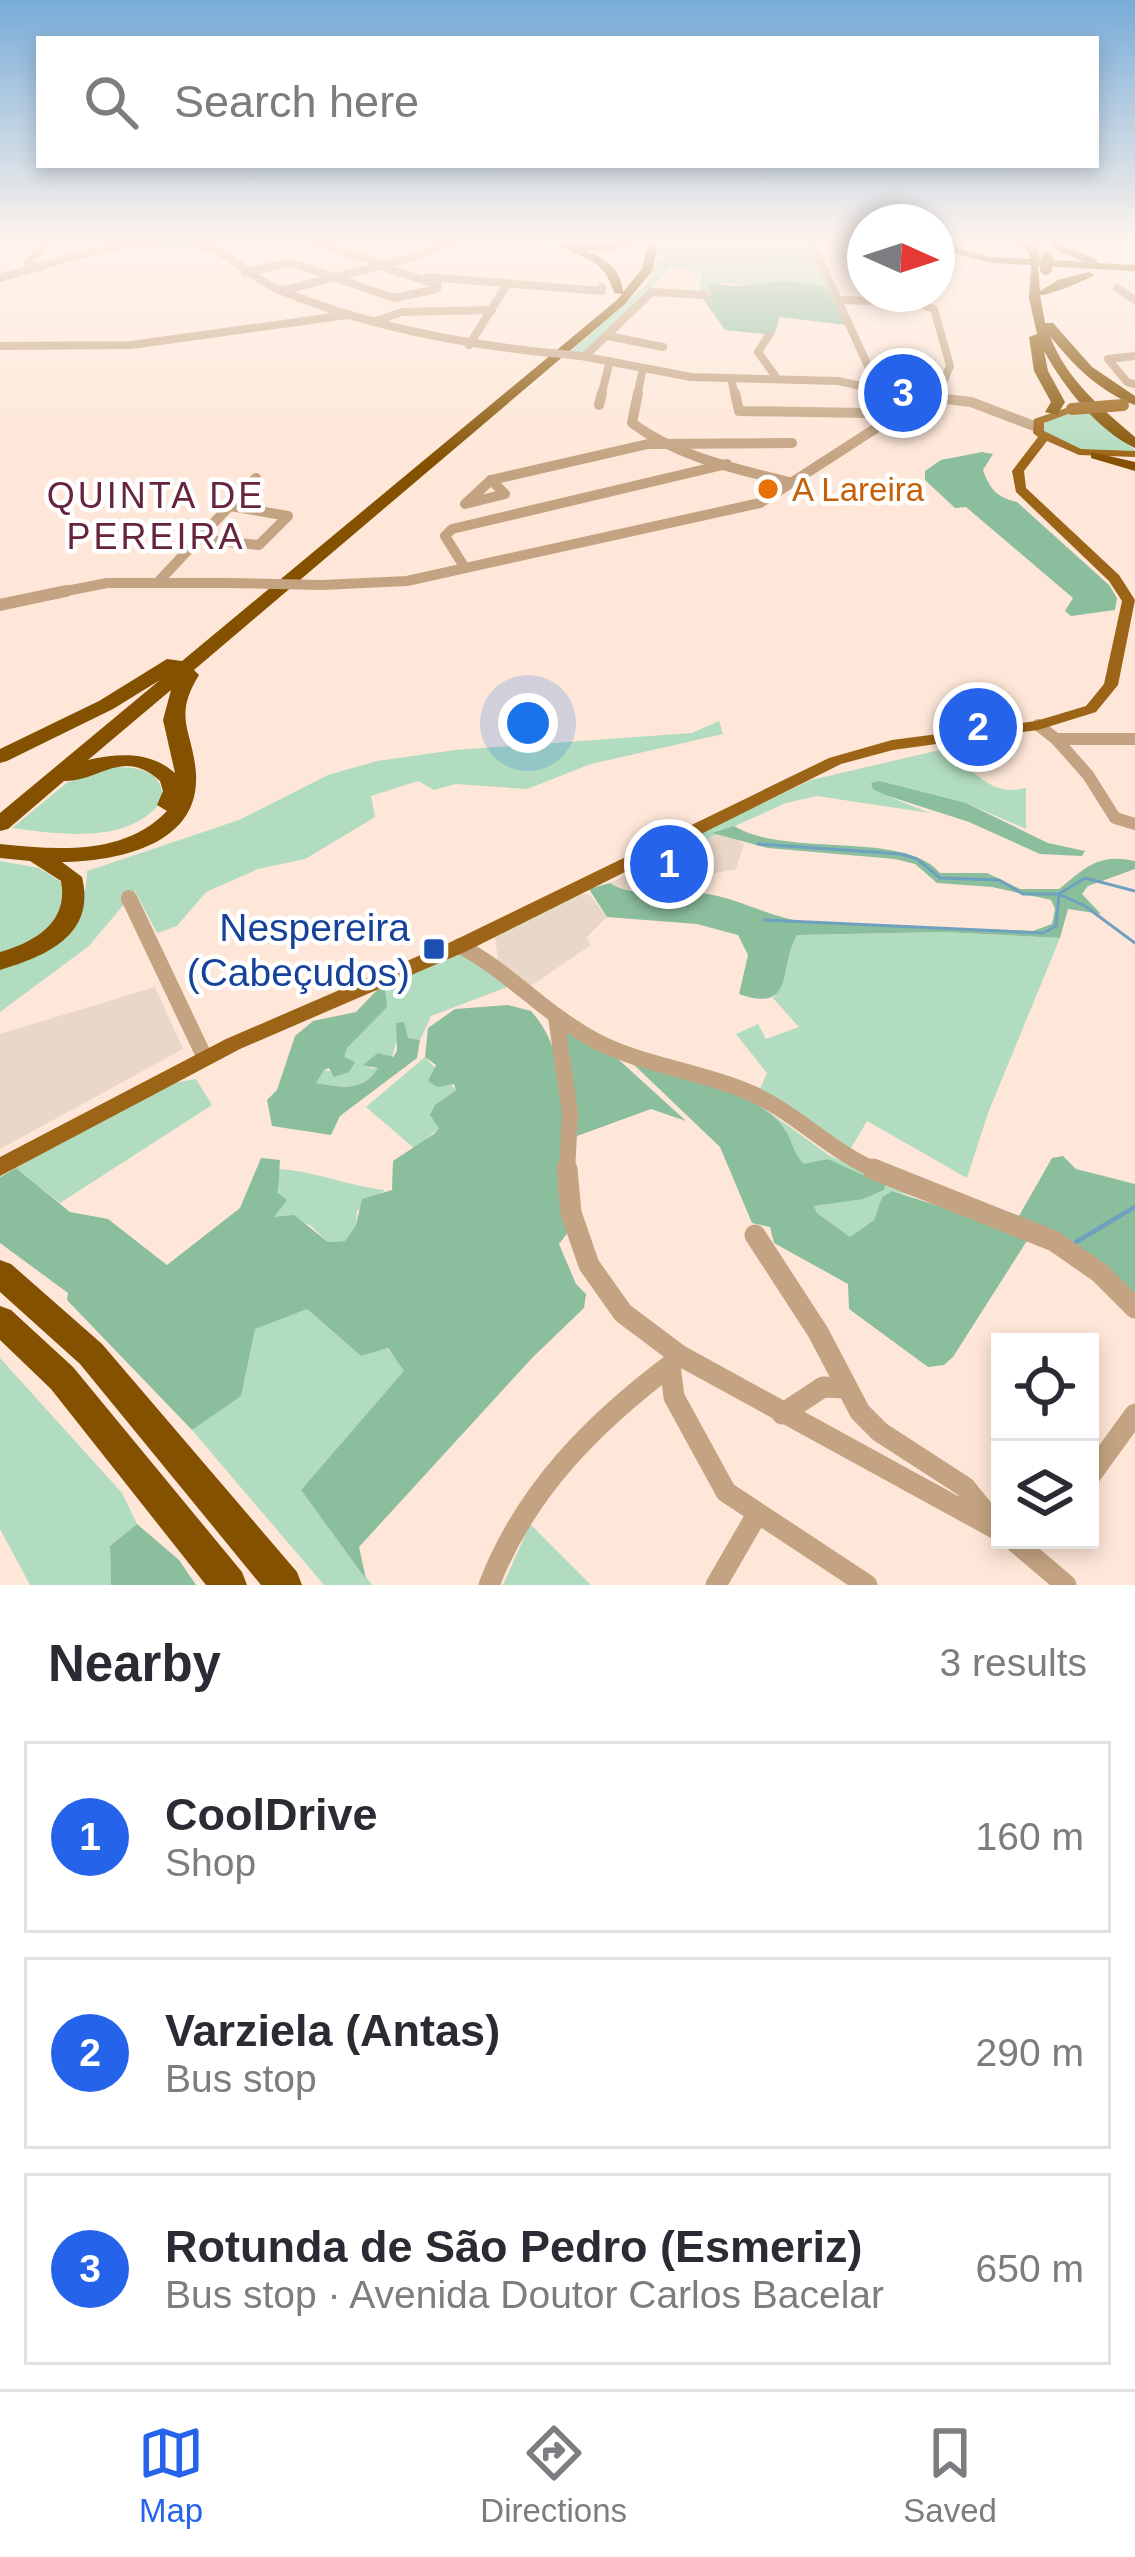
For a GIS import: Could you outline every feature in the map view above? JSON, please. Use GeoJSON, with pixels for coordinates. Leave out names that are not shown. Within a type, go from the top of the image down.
{"type":"FeatureCollection","features":[{"type":"Feature","properties":{"kind":"highway"},"geometry":{"type":"LineString","coordinates":[[0,807],[592,313]]}},
{"type":"Feature","properties":{"kind":"highway"},"geometry":{"type":"LineString","coordinates":[[0,824],[608,313]]}},
{"type":"Feature","properties":{"kind":"highway"},"geometry":{"type":"LineString","coordinates":[[1042,313],[1041,371],[1058,402],[1049,414]]}},
{"type":"Feature","properties":{"kind":"highway"},"geometry":{"type":"LineString","coordinates":[[1043,313],[1042,322],[1068,381],[1132,451]]}},
{"type":"Feature","properties":{"kind":"highway"},"geometry":{"type":"LineString","coordinates":[[1042,322],[1067,350],[1131,403]]}},
{"type":"Feature","properties":{"kind":"highway"},"geometry":{"type":"LineString","coordinates":[[1096,455],[1132,451]]}},
{"type":"Feature","properties":{"kind":"highway"},"geometry":{"type":"LineString","coordinates":[[8,846],[65,856],[104,853],[142,840],[164,825],[185,790],[172,729],[174,700],[216,643]]}},
{"type":"Feature","properties":{"kind":"highway"},"geometry":{"type":"LineString","coordinates":[[0,757],[89,715],[174,663]]}},
{"type":"Feature","properties":{"kind":"highway"},"geometry":{"type":"LineString","coordinates":[[8,846],[82,847],[116,841],[157,818],[173,791],[160,769],[120,761],[88,766],[34,796]]}},
{"type":"Feature","properties":{"kind":"highway"},"geometry":{"type":"LineString","coordinates":[[0,961],[32,952],[47,942],[62,930],[76,903],[71,877],[61,867],[8,846]]}},
{"type":"Feature","properties":{"kind":"highway"},"geometry":{"type":"LineString","coordinates":[[0,1273],[91,1354],[284,1585]]}},
{"type":"Feature","properties":{"kind":"highway"},"geometry":{"type":"LineString","coordinates":[[0,1320],[62,1378],[230,1585]]}},
{"type":"Feature","properties":{"kind":"main road"},"geometry":{"type":"LineString","coordinates":[[0,1167],[205,1058],[469,941],[810,774],[1076,716],[1102,699],[1112,685],[1130,608],[1114,578],[1023,494],[1017,476],[1049,414],[1131,403]]}},
{"type":"Feature","properties":{"kind":"main road"},"geometry":{"type":"LineString","coordinates":[[1040,432],[1072,450],[1096,455]]}},
{"type":"Feature","properties":{"kind":"main road"},"geometry":{"type":"LineString","coordinates":[[1024,463],[1072,450]]}},
{"type":"Feature","properties":{"kind":"street"},"geometry":{"type":"LineString","coordinates":[[342,313],[469,345],[583,356],[692,377],[838,381],[998,410],[1049,414]]}},
{"type":"Feature","properties":{"kind":"street"},"geometry":{"type":"LineString","coordinates":[[373,322],[399,313]]}},
{"type":"Feature","properties":{"kind":"street"},"geometry":{"type":"LineString","coordinates":[[469,345],[490,313]]}},
{"type":"Feature","properties":{"kind":"street"},"geometry":{"type":"LineString","coordinates":[[583,356],[631,313]]}},
{"type":"Feature","properties":{"kind":"street"},"geometry":{"type":"LineString","coordinates":[[844,313],[879,390]]}},
{"type":"Feature","properties":{"kind":"street"},"geometry":{"type":"LineString","coordinates":[[0,605],[92,586],[160,580],[393,583],[704,519],[760,503],[930,399],[950,366],[935,313]]}},
{"type":"Feature","properties":{"kind":"street"},"geometry":{"type":"LineString","coordinates":[[0,346],[79,347],[204,338],[348,315]]}},
{"type":"Feature","properties":{"kind":"street"},"geometry":{"type":"LineString","coordinates":[[770,335],[759,344],[758,352],[776,376]]}},
{"type":"Feature","properties":{"kind":"street"},"geometry":{"type":"LineString","coordinates":[[608,336],[663,346]]}},
{"type":"Feature","properties":{"kind":"street"},"geometry":{"type":"LineString","coordinates":[[1135,356],[1108,359],[1126,382],[1135,384]]}},
{"type":"Feature","properties":{"kind":"street"},"geometry":{"type":"LineString","coordinates":[[598,405],[610,361]]}},
{"type":"Feature","properties":{"kind":"street"},"geometry":{"type":"LineString","coordinates":[[644,368],[632,423],[662,445]]}},
{"type":"Feature","properties":{"kind":"street"},"geometry":{"type":"LineString","coordinates":[[731,378],[739,411],[866,413],[891,421]]}},
{"type":"Feature","properties":{"kind":"street"},"geometry":{"type":"LineString","coordinates":[[998,410],[1040,432]]}},
{"type":"Feature","properties":{"kind":"street"},"geometry":{"type":"LineString","coordinates":[[491,480],[662,445],[694,449],[792,443]]}},
{"type":"Feature","properties":{"kind":"street"},"geometry":{"type":"LineString","coordinates":[[694,449],[796,484]]}},
{"type":"Feature","properties":{"kind":"street"},"geometry":{"type":"LineString","coordinates":[[465,568],[445,536],[452,529],[727,464]]}},
{"type":"Feature","properties":{"kind":"street"},"geometry":{"type":"LineString","coordinates":[[160,580],[256,478]]}},
{"type":"Feature","properties":{"kind":"street"},"geometry":{"type":"LineString","coordinates":[[198,539],[260,545],[288,516],[230,506]]}},
{"type":"Feature","properties":{"kind":"street"},"geometry":{"type":"LineString","coordinates":[[1038,724],[1088,775],[1115,818],[1135,824]]}},
{"type":"Feature","properties":{"kind":"street"},"geometry":{"type":"LineString","coordinates":[[1056,740],[1135,739]]}},
{"type":"Feature","properties":{"kind":"street"},"geometry":{"type":"LineString","coordinates":[[129,898],[205,1058]]}},
{"type":"Feature","properties":{"kind":"street"},"geometry":{"type":"LineString","coordinates":[[469,941],[526,998],[612,1048],[750,1092],[852,1161],[1031,1229],[1100,1273],[1135,1308]]}},
{"type":"Feature","properties":{"kind":"street"},"geometry":{"type":"LineString","coordinates":[[556,1017],[570,1146],[568,1195],[589,1265],[623,1313],[674,1361],[991,1526]]}},
{"type":"Feature","properties":{"kind":"street"},"geometry":{"type":"LineString","coordinates":[[755,1235],[818,1332],[845,1388],[880,1432],[964,1487],[991,1520]]}},
{"type":"Feature","properties":{"kind":"street"},"geometry":{"type":"LineString","coordinates":[[674,1361],[674,1397],[717,1481],[756,1516],[867,1585]]}},
{"type":"Feature","properties":{"kind":"street"},"geometry":{"type":"LineString","coordinates":[[489,1585],[512,1529],[529,1504],[634,1390],[674,1361]]}},
{"type":"Feature","properties":{"kind":"street"},"geometry":{"type":"LineString","coordinates":[[782,1414],[824,1387],[845,1388]]}},
{"type":"Feature","properties":{"kind":"street"},"geometry":{"type":"LineString","coordinates":[[1099,1464],[1134,1416]]}},
{"type":"Feature","properties":{"kind":"street"},"geometry":{"type":"LineString","coordinates":[[716,1585],[756,1516]]}},
{"type":"Feature","properties":{"kind":"street"},"geometry":{"type":"LineString","coordinates":[[1030,1549],[1066,1585]]}},
{"type":"Feature","properties":{"kind":"shaded area"},"geometry":{"type":"Polygon","coordinates":[[[712,833],[729,835],[744,844],[736,869],[621,891],[610,883],[712,833]]]}},
{"type":"Feature","properties":{"kind":"shaded area"},"geometry":{"type":"Polygon","coordinates":[[[576,894],[589,894],[607,917],[586,938],[591,945],[529,987],[498,961],[495,936],[576,894]]]}},
{"type":"Feature","properties":{"kind":"shaded area"},"geometry":{"type":"Polygon","coordinates":[[[155,987],[183,1049],[0,1149],[0,1034],[155,987]]]}},
{"type":"Feature","properties":{"kind":"green space"},"geometry":{"type":"Polygon","coordinates":[[[614,313],[630,313],[585,354],[570,352],[614,313]]]}},
{"type":"Feature","properties":{"kind":"green space"},"geometry":{"type":"Polygon","coordinates":[[[713,313],[840,313],[846,325],[780,317],[774,335],[725,330],[713,313]]]}},
{"type":"Feature","properties":{"kind":"green space"},"geometry":{"type":"Polygon","coordinates":[[[1091,412],[1135,452],[1080,450],[1042,426],[1058,414],[1091,412]]]}},
{"type":"Feature","properties":{"kind":"green space"},"geometry":{"type":"Polygon","coordinates":[[[993,454],[983,470],[991,487],[1017,502],[1109,585],[1117,598],[1115,610],[1071,616],[1065,611],[1073,598],[966,507],[955,508],[925,480],[925,471],[941,460],[993,454]]]}},
{"type":"Feature","properties":{"kind":"green space"},"geometry":{"type":"Polygon","coordinates":[[[719,721],[723,734],[591,764],[527,789],[456,784],[434,790],[418,781],[371,796],[375,817],[305,859],[258,869],[206,892],[177,926],[157,933],[135,891],[89,946],[0,1012],[0,964],[71,917],[85,890],[87,871],[239,820],[328,775],[377,761],[455,750],[692,733],[719,721]]]}},
{"type":"Feature","properties":{"kind":"green space"},"geometry":{"type":"Polygon","coordinates":[[[944,749],[991,785],[1026,788],[1026,829],[966,803],[885,795],[930,813],[817,796],[786,803],[635,871],[633,865],[811,780],[944,749]]]}},
{"type":"Feature","properties":{"kind":"green space"},"geometry":{"type":"Polygon","coordinates":[[[113,767],[140,769],[154,776],[163,799],[149,814],[114,830],[73,834],[12,828],[68,782],[113,767]]]}},
{"type":"Feature","properties":{"kind":"green space"},"geometry":{"type":"Polygon","coordinates":[[[879,781],[966,803],[1048,843],[1085,851],[1082,856],[1040,854],[969,822],[885,795],[873,789],[871,783],[879,781]]]}},
{"type":"Feature","properties":{"kind":"green space"},"geometry":{"type":"Polygon","coordinates":[[[734,826],[783,841],[900,852],[923,860],[940,873],[987,873],[1020,889],[1059,889],[1103,860],[1135,861],[1135,869],[1088,886],[1082,894],[1101,914],[1068,909],[1060,938],[944,932],[797,935],[777,993],[757,999],[739,994],[748,955],[738,935],[697,924],[607,917],[589,889],[610,883],[641,892],[702,893],[803,922],[1033,931],[1052,924],[1055,909],[1051,900],[992,887],[937,883],[915,864],[895,859],[768,848],[712,833],[734,826]]]}},
{"type":"Feature","properties":{"kind":"green space"},"geometry":{"type":"Polygon","coordinates":[[[0,861],[39,868],[64,884],[64,910],[38,940],[0,955],[0,861]]]}},
{"type":"Feature","properties":{"kind":"green space"},"geometry":{"type":"Polygon","coordinates":[[[944,932],[1060,938],[988,1113],[967,1178],[867,1121],[848,1153],[760,1089],[767,1073],[736,1034],[758,1024],[766,1039],[799,1027],[773,998],[797,935],[944,932]]]}},
{"type":"Feature","properties":{"kind":"green space"},"geometry":{"type":"Polygon","coordinates":[[[460,954],[477,958],[507,987],[431,1016],[420,1040],[397,1039],[392,1057],[383,1057],[369,1069],[379,1067],[373,1075],[359,1085],[316,1083],[323,1070],[334,1072],[347,1048],[387,1006],[380,987],[460,954]]]}},
{"type":"Feature","properties":{"kind":"green space"},"geometry":{"type":"Polygon","coordinates":[[[380,987],[385,990],[387,1007],[347,1048],[344,1057],[355,1062],[349,1072],[334,1077],[329,1068],[316,1083],[358,1085],[372,1076],[378,1068],[363,1065],[378,1053],[393,1057],[396,1023],[404,1022],[408,1038],[420,1040],[417,1058],[340,1116],[331,1135],[272,1126],[267,1100],[277,1090],[295,1036],[313,1021],[356,1012],[380,987]]]}},
{"type":"Feature","properties":{"kind":"green space"},"geometry":{"type":"Polygon","coordinates":[[[508,1005],[531,1011],[554,1050],[563,1117],[559,1190],[569,1231],[559,1244],[576,1284],[586,1294],[584,1308],[359,1547],[366,1579],[301,1490],[404,1371],[388,1348],[361,1356],[307,1309],[255,1329],[241,1396],[192,1430],[67,1300],[68,1293],[0,1243],[0,1177],[16,1168],[70,1212],[108,1219],[167,1265],[240,1208],[261,1158],[280,1160],[278,1193],[287,1200],[274,1217],[294,1215],[328,1242],[345,1241],[356,1225],[362,1199],[392,1190],[393,1161],[434,1134],[439,1128],[430,1115],[435,1105],[456,1090],[454,1084],[437,1087],[428,1081],[436,1065],[425,1057],[428,1028],[455,1009],[508,1005]]]}},
{"type":"Feature","properties":{"kind":"green space"},"geometry":{"type":"Polygon","coordinates":[[[570,1031],[619,1060],[686,1121],[651,1109],[577,1136],[561,1035],[570,1031]]]}},
{"type":"Feature","properties":{"kind":"green space"},"geometry":{"type":"Polygon","coordinates":[[[425,1057],[456,1090],[442,1100],[439,1128],[415,1149],[366,1107],[425,1057]]]}},
{"type":"Feature","properties":{"kind":"green space"},"geometry":{"type":"Polygon","coordinates":[[[630,1061],[710,1083],[749,1100],[781,1124],[804,1164],[828,1159],[885,1185],[884,1190],[863,1199],[814,1206],[850,1237],[874,1220],[882,1197],[892,1191],[1030,1236],[953,1357],[944,1365],[928,1367],[849,1309],[848,1284],[774,1243],[770,1227],[752,1223],[720,1147],[630,1061]]]}},
{"type":"Feature","properties":{"kind":"green space"},"geometry":{"type":"Polygon","coordinates":[[[196,1079],[212,1105],[60,1203],[16,1168],[125,1102],[196,1079]]]}},
{"type":"Feature","properties":{"kind":"green space"},"geometry":{"type":"Polygon","coordinates":[[[755,1102],[830,1156],[926,1199],[892,1191],[882,1197],[874,1220],[850,1237],[814,1206],[835,1202],[856,1172],[828,1159],[804,1165],[795,1156],[785,1128],[755,1102]]]}},
{"type":"Feature","properties":{"kind":"green space"},"geometry":{"type":"Polygon","coordinates":[[[1063,1156],[1076,1169],[1135,1184],[1135,1298],[1062,1237],[1019,1216],[1052,1158],[1063,1156]]]}},
{"type":"Feature","properties":{"kind":"green space"},"geometry":{"type":"Polygon","coordinates":[[[278,1169],[385,1190],[357,1211],[356,1225],[345,1241],[328,1242],[310,1225],[273,1218],[279,1208],[278,1169]]]}},
{"type":"Feature","properties":{"kind":"green space"},"geometry":{"type":"Polygon","coordinates":[[[307,1309],[361,1356],[387,1348],[405,1371],[301,1490],[372,1585],[324,1585],[192,1430],[241,1395],[254,1329],[307,1309]]]}},
{"type":"Feature","properties":{"kind":"green space"},"geometry":{"type":"Polygon","coordinates":[[[0,1358],[122,1493],[137,1524],[110,1546],[111,1585],[30,1585],[0,1529],[0,1358]]]}},
{"type":"Feature","properties":{"kind":"green space"},"geometry":{"type":"Polygon","coordinates":[[[137,1524],[179,1560],[196,1585],[111,1585],[110,1546],[137,1524]]]}},
{"type":"Feature","properties":{"kind":"green space"},"geometry":{"type":"Polygon","coordinates":[[[530,1524],[591,1585],[503,1585],[530,1524]]]}},
{"type":"Feature","properties":{"kind":"waterway"},"geometry":{"type":"LineString","coordinates":[[758,844],[901,854],[917,859],[940,878],[999,880],[1023,894],[1059,894]]}},
{"type":"Feature","properties":{"kind":"waterway"},"geometry":{"type":"LineString","coordinates":[[1059,894],[1085,878],[1135,891]]}},
{"type":"Feature","properties":{"kind":"waterway"},"geometry":{"type":"LineString","coordinates":[[765,920],[1043,933],[1056,926],[1059,894]]}},
{"type":"Feature","properties":{"kind":"waterway"},"geometry":{"type":"LineString","coordinates":[[1059,894],[1085,906],[1135,943]]}},
{"type":"Feature","properties":{"kind":"waterway"},"geometry":{"type":"LineString","coordinates":[[1076,1242],[1135,1207]]}},
{"type":"Feature","properties":{"kind":"place","name":"Rotunda de São Pedro (Esmeriz)"},"geometry":{"type":"Point","coordinates":[903,393]}},
{"type":"Feature","properties":{"kind":"place","name":"A Lareira"},"geometry":{"type":"Point","coordinates":[768,489]}},
{"type":"Feature","properties":{"kind":"place","name":"Varziela (Antas)"},"geometry":{"type":"Point","coordinates":[978,727]}},
{"type":"Feature","properties":{"kind":"place","name":"CoolDrive"},"geometry":{"type":"Point","coordinates":[669,864]}},
{"type":"Feature","properties":{"kind":"place","name":"Nespereira (Cabeçudos)"},"geometry":{"type":"Point","coordinates":[434,949]}},
{"type":"Feature","properties":{"kind":"district","name":"QUINTA DE PEREIRA"},"geometry":{"type":"Point","coordinates":[156,516]}}]}
